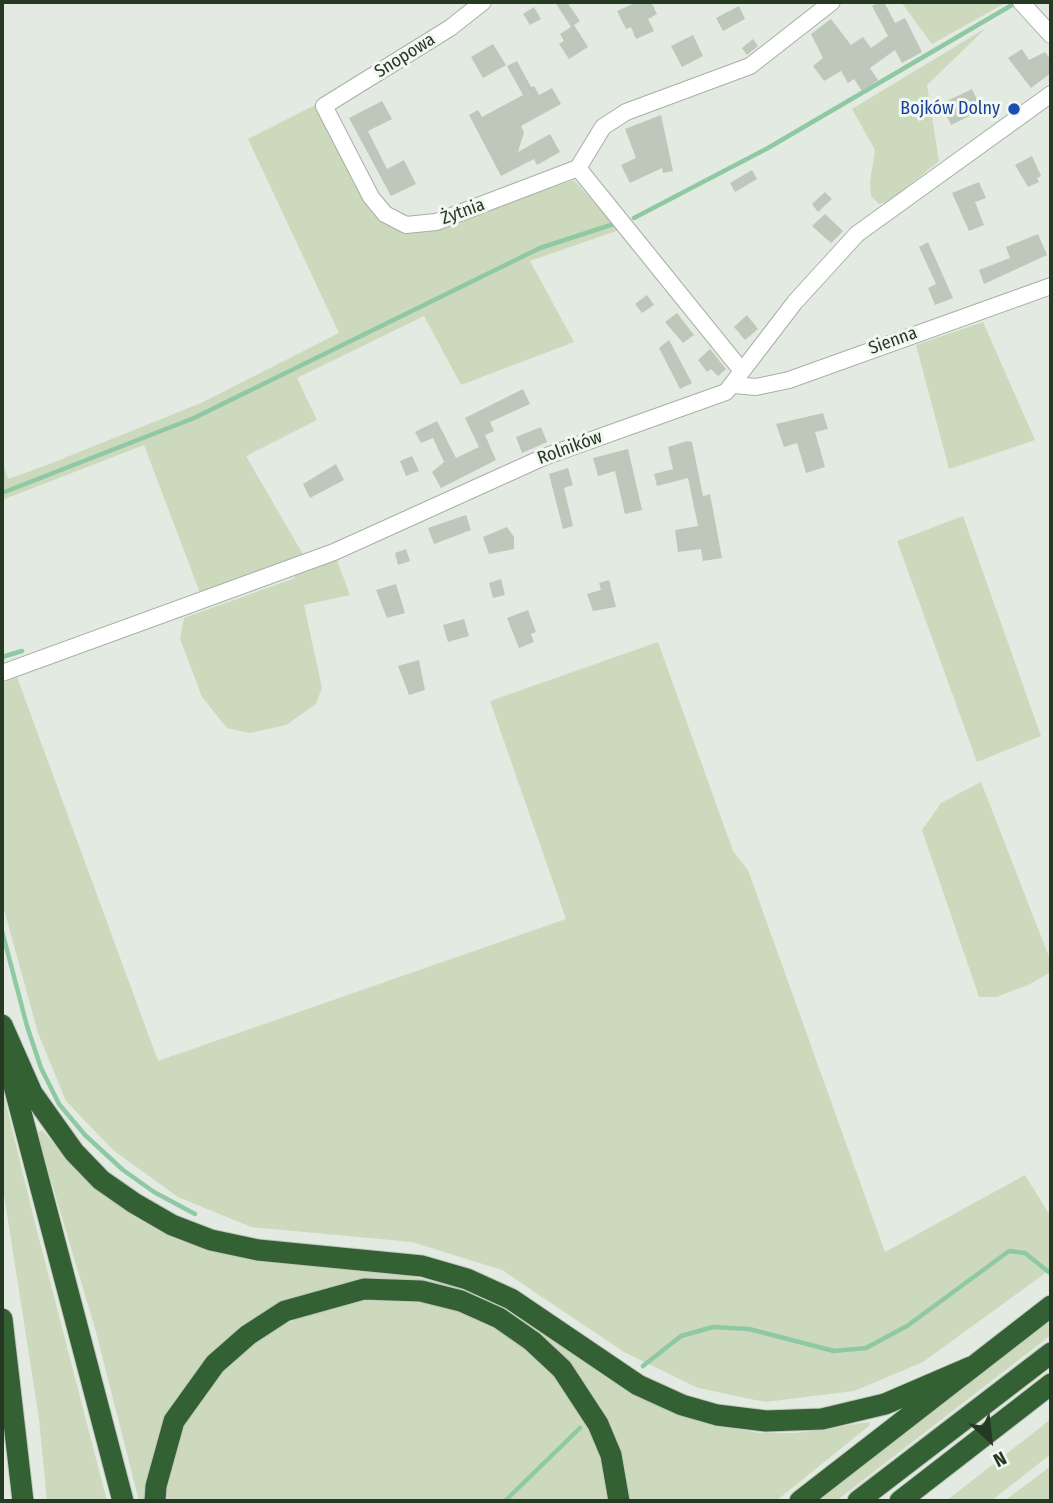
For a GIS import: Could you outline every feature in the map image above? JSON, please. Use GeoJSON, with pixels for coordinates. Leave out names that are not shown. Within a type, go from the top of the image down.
{"type":"FeatureCollection","features":[{"type":"Feature","properties":{"kind":"highway"},"geometry":{"type":"LineString","coordinates":[[2,1025],[32,1093],[74,1152],[102,1180],[134,1203],[172,1225],[211,1240],[258,1250],[422,1266],[467,1279],[511,1299],[638,1385],[682,1405],[717,1415],[766,1421],[822,1419],[885,1404],[971,1367]]}},
{"type":"Feature","properties":{"kind":"highway"},"geometry":{"type":"LineString","coordinates":[[2,1039],[123,1501]]}},
{"type":"Feature","properties":{"kind":"highway"},"geometry":{"type":"LineString","coordinates":[[155,1501],[160,1465],[174,1421],[215,1364],[248,1335],[285,1311],[364,1289],[421,1291],[461,1301],[499,1318],[531,1341],[562,1369],[598,1424],[611,1455],[619,1501]]}},
{"type":"Feature","properties":{"kind":"highway"},"geometry":{"type":"LineString","coordinates":[[800,1501],[1051,1306]]}},
{"type":"Feature","properties":{"kind":"highway"},"geometry":{"type":"LineString","coordinates":[[2,1319],[23,1501]]}},
{"type":"Feature","properties":{"kind":"highway"},"geometry":{"type":"LineString","coordinates":[[859,1501],[1051,1353]]}},
{"type":"Feature","properties":{"kind":"highway"},"geometry":{"type":"LineString","coordinates":[[900,1501],[1051,1384]]}},
{"type":"Feature","properties":{"kind":"highway"},"geometry":{"type":"LineString","coordinates":[[910,1501],[983,1435]]}},
{"type":"Feature","properties":{"kind":"street","name":"Snopowa"},"geometry":{"type":"LineString","coordinates":[[324,106],[450,28],[483,2]]}},
{"type":"Feature","properties":{"kind":"street"},"geometry":{"type":"LineString","coordinates":[[738,378],[578,168],[603,127],[626,112],[750,66],[832,2]]}},
{"type":"Feature","properties":{"kind":"street"},"geometry":{"type":"LineString","coordinates":[[1022,3],[1051,34]]}},
{"type":"Feature","properties":{"kind":"street","name":"Rolników"},"geometry":{"type":"LineString","coordinates":[[2,673],[334,552],[544,457],[714,398],[738,378],[795,302],[857,234],[1051,94]]}},
{"type":"Feature","properties":{"kind":"street","name":"Żytnia"},"geometry":{"type":"LineString","coordinates":[[324,106],[371,197],[385,214],[406,225],[436,222],[578,168]]}},
{"type":"Feature","properties":{"kind":"street","name":"Sienna"},"geometry":{"type":"LineString","coordinates":[[738,378],[756,387],[789,380],[1051,286]]}},
{"type":"Feature","properties":{"kind":"green space"},"geometry":{"type":"Polygon","coordinates":[[[901,2],[1007,2],[932,44],[901,2]]]}},
{"type":"Feature","properties":{"kind":"green space"},"geometry":{"type":"Polygon","coordinates":[[[986,28],[927,85],[939,161],[890,201],[879,204],[871,196],[870,182],[875,150],[852,109],[986,28]]]}},
{"type":"Feature","properties":{"kind":"green space"},"geometry":{"type":"Polygon","coordinates":[[[317,104],[382,217],[437,228],[574,180],[619,230],[530,261],[574,342],[461,385],[424,316],[297,378],[317,420],[246,456],[311,568],[337,560],[350,595],[304,605],[322,688],[316,704],[286,725],[250,733],[227,728],[202,697],[180,639],[184,618],[295,578],[290,563],[200,593],[144,445],[2,500],[2,460],[8,479],[47,465],[201,403],[339,333],[248,139],[317,104]]]}},
{"type":"Feature","properties":{"kind":"green space"},"geometry":{"type":"Polygon","coordinates":[[[983,322],[1035,440],[949,469],[916,345],[983,322]]]}},
{"type":"Feature","properties":{"kind":"green space"},"geometry":{"type":"Polygon","coordinates":[[[963,516],[1041,736],[977,762],[897,541],[963,516]]]}},
{"type":"Feature","properties":{"kind":"green space"},"geometry":{"type":"Polygon","coordinates":[[[658,642],[733,851],[748,870],[885,1252],[1025,1175],[1051,1217],[1051,1269],[923,1362],[854,1391],[765,1402],[698,1388],[624,1352],[502,1270],[412,1242],[251,1227],[178,1197],[113,1150],[66,1101],[38,1033],[2,902],[2,684],[17,677],[158,1061],[566,919],[490,701],[658,642]]]}},
{"type":"Feature","properties":{"kind":"green space"},"geometry":{"type":"Polygon","coordinates":[[[981,782],[1051,962],[1051,972],[1028,985],[996,997],[979,997],[922,830],[941,803],[981,782]]]}},
{"type":"Feature","properties":{"kind":"green space"},"geometry":{"type":"Polygon","coordinates":[[[2,1088],[107,1501],[47,1501],[39,1419],[2,1182],[2,1088]]]}},
{"type":"Feature","properties":{"kind":"green space"},"geometry":{"type":"Polygon","coordinates":[[[42,1130],[90,1184],[134,1217],[178,1240],[227,1255],[273,1263],[393,1272],[462,1288],[492,1299],[522,1317],[633,1393],[700,1422],[760,1433],[796,1433],[869,1422],[870,1425],[776,1501],[629,1501],[622,1461],[606,1420],[592,1394],[575,1371],[522,1323],[361,1283],[312,1292],[284,1304],[211,1358],[147,1501],[139,1501],[96,1332],[37,1133],[42,1130]]]}},
{"type":"Feature","properties":{"kind":"green space"},"geometry":{"type":"Polygon","coordinates":[[[358,1301],[425,1301],[462,1312],[524,1344],[554,1371],[584,1414],[606,1475],[607,1501],[162,1501],[170,1465],[185,1421],[213,1382],[249,1347],[277,1328],[317,1310],[358,1301]]]}},
{"type":"Feature","properties":{"kind":"green space"},"geometry":{"type":"Polygon","coordinates":[[[1051,1318],[1051,1335],[836,1501],[812,1501],[1051,1318]]]}},
{"type":"Feature","properties":{"kind":"green space"},"geometry":{"type":"Polygon","coordinates":[[[1051,1419],[1051,1454],[991,1501],[946,1501],[1051,1419]]]}},
{"type":"Feature","properties":{"kind":"green space"},"geometry":{"type":"Polygon","coordinates":[[[1051,1466],[1051,1501],[1004,1501],[1015,1493],[1051,1466]]]}},
{"type":"Feature","properties":{"kind":"building"},"geometry":{"type":"Polygon","coordinates":[[[555,2],[567,2],[580,21],[574,25],[588,47],[569,59],[559,44],[564,41],[560,34],[571,27],[555,2]]]}},
{"type":"Feature","properties":{"kind":"building"},"geometry":{"type":"Polygon","coordinates":[[[637,2],[651,2],[657,14],[648,19],[654,31],[636,39],[631,27],[626,29],[617,11],[637,2]]]}},
{"type":"Feature","properties":{"kind":"building"},"geometry":{"type":"Polygon","coordinates":[[[884,2],[895,23],[905,18],[922,52],[902,63],[895,50],[870,68],[878,80],[862,91],[854,79],[848,83],[841,71],[824,81],[813,66],[823,58],[811,34],[831,19],[851,45],[863,37],[871,48],[888,36],[872,6],[884,2]]]}},
{"type":"Feature","properties":{"kind":"building"},"geometry":{"type":"Polygon","coordinates":[[[739,6],[745,19],[723,31],[716,18],[739,6]]]}},
{"type":"Feature","properties":{"kind":"building"},"geometry":{"type":"Polygon","coordinates":[[[534,7],[541,19],[530,25],[523,14],[534,7]]]}},
{"type":"Feature","properties":{"kind":"building"},"geometry":{"type":"Polygon","coordinates":[[[693,35],[703,56],[682,67],[671,46],[693,35]]]}},
{"type":"Feature","properties":{"kind":"building"},"geometry":{"type":"Polygon","coordinates":[[[753,39],[758,46],[747,55],[742,48],[753,39]]]}},
{"type":"Feature","properties":{"kind":"building"},"geometry":{"type":"Polygon","coordinates":[[[493,44],[506,65],[483,78],[471,57],[493,44]]]}},
{"type":"Feature","properties":{"kind":"building"},"geometry":{"type":"Polygon","coordinates":[[[1022,49],[1029,60],[1045,52],[1051,60],[1051,73],[1031,88],[1008,58],[1022,49]]]}},
{"type":"Feature","properties":{"kind":"building"},"geometry":{"type":"Polygon","coordinates":[[[517,61],[531,87],[534,86],[539,95],[552,88],[561,104],[521,126],[524,132],[518,152],[550,134],[560,152],[537,165],[534,159],[501,176],[469,115],[478,110],[482,117],[523,95],[507,66],[517,61]]]}},
{"type":"Feature","properties":{"kind":"building"},"geometry":{"type":"Polygon","coordinates":[[[972,89],[982,110],[951,125],[941,104],[972,89]]]}},
{"type":"Feature","properties":{"kind":"building"},"geometry":{"type":"Polygon","coordinates":[[[382,101],[392,119],[368,131],[387,169],[404,160],[416,184],[391,196],[349,118],[382,101]]]}},
{"type":"Feature","properties":{"kind":"building"},"geometry":{"type":"Polygon","coordinates":[[[661,115],[673,171],[663,173],[662,168],[630,183],[621,165],[636,158],[625,129],[661,115]]]}},
{"type":"Feature","properties":{"kind":"building"},"geometry":{"type":"Polygon","coordinates":[[[1032,156],[1041,176],[1037,178],[1039,182],[1028,187],[1015,165],[1032,156]]]}},
{"type":"Feature","properties":{"kind":"building"},"geometry":{"type":"Polygon","coordinates":[[[752,170],[757,179],[735,192],[730,183],[752,170]]]}},
{"type":"Feature","properties":{"kind":"building"},"geometry":{"type":"Polygon","coordinates":[[[979,182],[986,198],[975,202],[984,225],[969,231],[952,193],[979,182]]]}},
{"type":"Feature","properties":{"kind":"building"},"geometry":{"type":"Polygon","coordinates":[[[825,192],[832,199],[818,212],[812,204],[825,192]]]}},
{"type":"Feature","properties":{"kind":"building"},"geometry":{"type":"Polygon","coordinates":[[[825,214],[843,231],[831,243],[812,226],[825,214]]]}},
{"type":"Feature","properties":{"kind":"building"},"geometry":{"type":"Polygon","coordinates":[[[1038,234],[1047,255],[984,284],[979,270],[1010,258],[1006,247],[1038,234]]]}},
{"type":"Feature","properties":{"kind":"building"},"geometry":{"type":"Polygon","coordinates":[[[928,242],[953,298],[935,305],[928,288],[936,284],[919,247],[928,242]]]}},
{"type":"Feature","properties":{"kind":"building"},"geometry":{"type":"Polygon","coordinates":[[[647,295],[654,305],[642,313],[635,304],[647,295]]]}},
{"type":"Feature","properties":{"kind":"building"},"geometry":{"type":"Polygon","coordinates":[[[677,313],[694,335],[683,343],[665,322],[677,313]]]}},
{"type":"Feature","properties":{"kind":"building"},"geometry":{"type":"Polygon","coordinates":[[[747,315],[758,329],[745,340],[734,327],[747,315]]]}},
{"type":"Feature","properties":{"kind":"building"},"geometry":{"type":"Polygon","coordinates":[[[669,340],[692,383],[680,389],[659,348],[669,340]]]}},
{"type":"Feature","properties":{"kind":"building"},"geometry":{"type":"Polygon","coordinates":[[[710,349],[726,369],[718,376],[711,369],[707,372],[698,360],[710,349]]]}},
{"type":"Feature","properties":{"kind":"building"},"geometry":{"type":"Polygon","coordinates":[[[523,389],[530,404],[490,422],[494,431],[485,435],[496,460],[441,488],[432,472],[444,462],[433,438],[421,443],[415,432],[437,421],[456,458],[479,447],[465,418],[523,389]]]}},
{"type":"Feature","properties":{"kind":"building"},"geometry":{"type":"Polygon","coordinates":[[[823,413],[828,429],[815,432],[825,467],[806,473],[797,443],[784,447],[776,424],[823,413]]]}},
{"type":"Feature","properties":{"kind":"building"},"geometry":{"type":"Polygon","coordinates":[[[541,427],[547,442],[522,453],[516,437],[541,427]]]}},
{"type":"Feature","properties":{"kind":"building"},"geometry":{"type":"Polygon","coordinates":[[[692,442],[703,496],[710,494],[722,558],[703,561],[701,549],[678,552],[675,530],[698,526],[688,478],[657,486],[654,474],[673,469],[668,447],[692,442]]]}},
{"type":"Feature","properties":{"kind":"building"},"geometry":{"type":"Polygon","coordinates":[[[628,449],[642,510],[625,514],[615,471],[598,476],[593,458],[628,449]]]}},
{"type":"Feature","properties":{"kind":"building"},"geometry":{"type":"Polygon","coordinates":[[[412,456],[419,471],[406,476],[400,461],[412,456]]]}},
{"type":"Feature","properties":{"kind":"building"},"geometry":{"type":"Polygon","coordinates":[[[336,464],[344,480],[310,498],[303,484],[336,464]]]}},
{"type":"Feature","properties":{"kind":"building"},"geometry":{"type":"Polygon","coordinates":[[[568,468],[573,485],[564,488],[573,526],[563,529],[549,474],[568,468]]]}},
{"type":"Feature","properties":{"kind":"building"},"geometry":{"type":"Polygon","coordinates":[[[466,515],[471,530],[434,544],[428,528],[466,515]]]}},
{"type":"Feature","properties":{"kind":"building"},"geometry":{"type":"Polygon","coordinates":[[[507,527],[514,537],[514,549],[489,554],[483,537],[507,527]]]}},
{"type":"Feature","properties":{"kind":"building"},"geometry":{"type":"Polygon","coordinates":[[[406,549],[410,561],[398,565],[395,553],[406,549]]]}},
{"type":"Feature","properties":{"kind":"building"},"geometry":{"type":"Polygon","coordinates":[[[501,579],[505,595],[493,598],[489,583],[501,579]]]}},
{"type":"Feature","properties":{"kind":"building"},"geometry":{"type":"Polygon","coordinates":[[[609,580],[616,607],[593,611],[587,594],[601,590],[599,583],[609,580]]]}},
{"type":"Feature","properties":{"kind":"building"},"geometry":{"type":"Polygon","coordinates":[[[396,584],[405,613],[387,618],[376,590],[396,584]]]}},
{"type":"Feature","properties":{"kind":"building"},"geometry":{"type":"Polygon","coordinates":[[[528,610],[536,632],[531,634],[534,642],[519,648],[507,618],[528,610]]]}},
{"type":"Feature","properties":{"kind":"building"},"geometry":{"type":"Polygon","coordinates":[[[464,619],[469,636],[448,642],[443,625],[464,619]]]}},
{"type":"Feature","properties":{"kind":"building"},"geometry":{"type":"Polygon","coordinates":[[[419,660],[425,690],[409,695],[398,666],[419,660]]]}},
{"type":"Feature","properties":{"kind":"waterway"},"geometry":{"type":"LineString","coordinates":[[634,218],[768,148],[1017,2]]}},
{"type":"Feature","properties":{"kind":"waterway"},"geometry":{"type":"LineString","coordinates":[[2,493],[194,418],[540,248],[617,223]]}},
{"type":"Feature","properties":{"kind":"waterway"},"geometry":{"type":"LineString","coordinates":[[2,657],[22,651]]}},
{"type":"Feature","properties":{"kind":"waterway"},"geometry":{"type":"LineString","coordinates":[[2,931],[27,1026],[41,1068],[59,1104],[85,1135],[123,1170],[154,1192],[195,1214]]}},
{"type":"Feature","properties":{"kind":"waterway"},"geometry":{"type":"LineString","coordinates":[[643,1366],[681,1336],[713,1327],[749,1329],[834,1351],[866,1348],[907,1326],[1009,1251],[1025,1253],[1050,1273]]}},
{"type":"Feature","properties":{"kind":"waterway"},"geometry":{"type":"LineString","coordinates":[[505,1501],[580,1428]]}},
{"type":"Feature","properties":{"kind":"place","name":"Bojków Dolny"},"geometry":{"type":"Point","coordinates":[1014,109]}}]}
